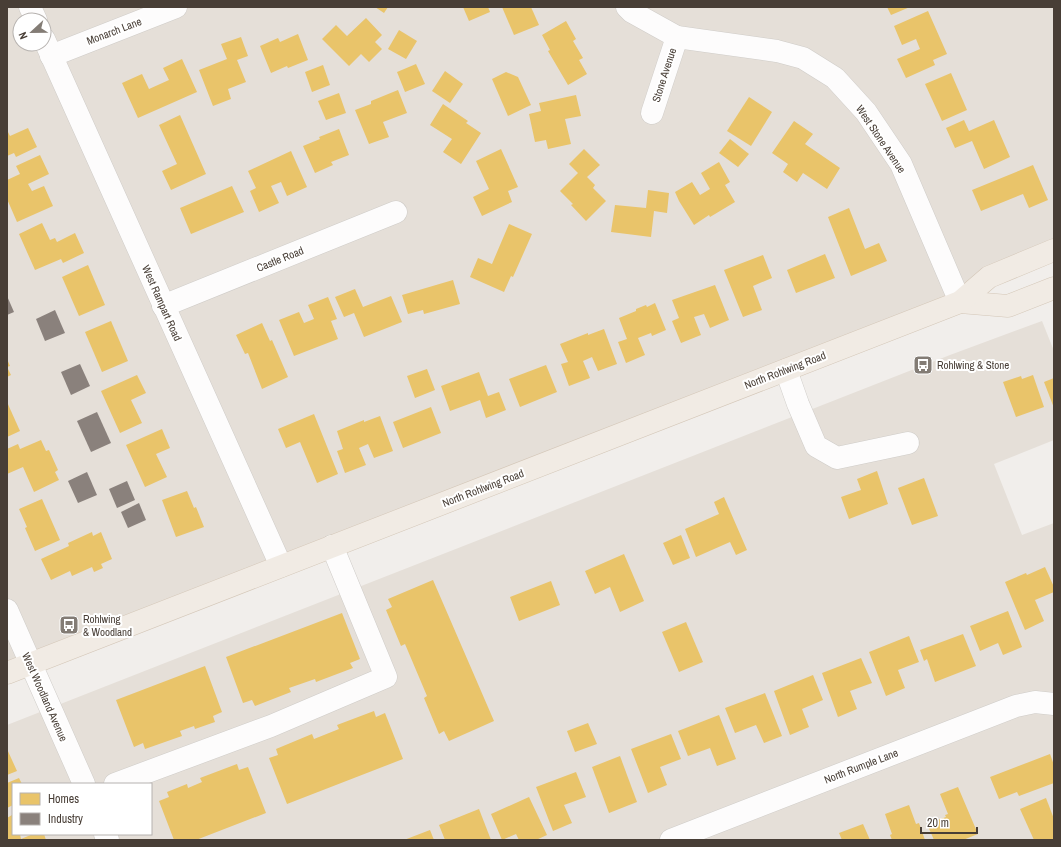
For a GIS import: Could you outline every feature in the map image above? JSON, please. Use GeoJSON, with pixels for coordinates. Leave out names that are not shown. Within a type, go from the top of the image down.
{"type":"FeatureCollection","features":[{"type":"Feature","properties":{"kind":"main road","name":"North Rohlwing Road"},"geometry":{"type":"LineString","coordinates":[[7,673],[960,302],[989,277],[1054,250]]}},
{"type":"Feature","properties":{"kind":"main road","name":"North Rohlwing Road"},"geometry":{"type":"LineString","coordinates":[[960,302],[1008,306],[1054,288]]}},
{"type":"Feature","properties":{"kind":"street","name":"Monarch Lane"},"geometry":{"type":"LineString","coordinates":[[52,47],[176,7]]}},
{"type":"Feature","properties":{"kind":"street","name":"West Stone Avenue"},"geometry":{"type":"LineString","coordinates":[[627,7],[632,12],[677,37],[777,51],[803,58],[835,78],[866,112],[901,164],[960,302]]}},
{"type":"Feature","properties":{"kind":"street","name":"Stone Avenue"},"geometry":{"type":"LineString","coordinates":[[652,112],[677,37]]}},
{"type":"Feature","properties":{"kind":"street","name":"West Rampart Road"},"geometry":{"type":"LineString","coordinates":[[50,52],[281,566]]}},
{"type":"Feature","properties":{"kind":"street","name":"Castle Road"},"geometry":{"type":"LineString","coordinates":[[163,306],[396,212]]}},
{"type":"Feature","properties":{"kind":"street"},"geometry":{"type":"LineString","coordinates":[[786,370],[798,404],[816,446],[838,458],[908,443]]}},
{"type":"Feature","properties":{"kind":"street"},"geometry":{"type":"LineString","coordinates":[[118,783],[271,726],[386,677],[332,546]]}},
{"type":"Feature","properties":{"kind":"street","name":"West Woodland Avenue"},"geometry":{"type":"LineString","coordinates":[[7,610],[84,783]]}},
{"type":"Feature","properties":{"kind":"street","name":"North Rumple Lane"},"geometry":{"type":"LineString","coordinates":[[671,840],[1016,706],[1035,702],[1054,704]]}},
{"type":"Feature","properties":{"kind":"shaded area"},"geometry":{"type":"Polygon","coordinates":[[[7,7],[1054,7],[1054,242],[946,299],[7,661],[7,7]]]}},
{"type":"Feature","properties":{"kind":"shaded area"},"geometry":{"type":"Polygon","coordinates":[[[1042,321],[1054,351],[1054,440],[994,464],[1022,535],[1054,523],[1054,840],[7,840],[7,725],[950,355],[1042,321]]]}},
{"type":"Feature","properties":{"kind":"building: Homes"},"geometry":{"type":"Polygon","coordinates":[[[375,7],[388,7],[384,13],[375,7]]]}},
{"type":"Feature","properties":{"kind":"building: Homes"},"geometry":{"type":"Polygon","coordinates":[[[463,7],[488,7],[490,12],[469,21],[463,7]]]}},
{"type":"Feature","properties":{"kind":"building: Homes"},"geometry":{"type":"Polygon","coordinates":[[[502,7],[531,7],[539,25],[514,35],[502,7]]]}},
{"type":"Feature","properties":{"kind":"building: Homes"},"geometry":{"type":"Polygon","coordinates":[[[887,7],[910,7],[891,15],[887,7]]]}},
{"type":"Feature","properties":{"kind":"building: Homes"},"geometry":{"type":"Polygon","coordinates":[[[928,11],[947,54],[933,60],[935,65],[906,78],[897,59],[920,49],[916,39],[902,45],[894,26],[928,11]]]}},
{"type":"Feature","properties":{"kind":"building: Homes"},"geometry":{"type":"Polygon","coordinates":[[[366,18],[382,35],[375,42],[382,49],[369,62],[361,54],[349,66],[322,39],[336,25],[347,36],[366,18]]]}},
{"type":"Feature","properties":{"kind":"building: Homes"},"geometry":{"type":"Polygon","coordinates":[[[566,21],[576,39],[573,41],[583,58],[579,60],[587,74],[568,85],[548,51],[550,50],[542,35],[566,21]]]}},
{"type":"Feature","properties":{"kind":"building: Homes"},"geometry":{"type":"Polygon","coordinates":[[[399,30],[417,41],[406,59],[388,49],[399,30]]]}},
{"type":"Feature","properties":{"kind":"building: Homes"},"geometry":{"type":"Polygon","coordinates":[[[298,34],[308,60],[288,68],[287,66],[271,73],[260,46],[278,38],[280,42],[298,34]]]}},
{"type":"Feature","properties":{"kind":"building: Homes"},"geometry":{"type":"Polygon","coordinates":[[[241,37],[248,56],[237,60],[246,82],[228,89],[231,99],[213,106],[199,70],[227,59],[221,44],[241,37]]]}},
{"type":"Feature","properties":{"kind":"building: Homes"},"geometry":{"type":"Polygon","coordinates":[[[182,59],[197,92],[138,118],[122,83],[142,74],[149,89],[169,80],[163,68],[182,59]]]}},
{"type":"Feature","properties":{"kind":"building: Homes"},"geometry":{"type":"Polygon","coordinates":[[[416,64],[425,84],[405,92],[397,72],[416,64]]]}},
{"type":"Feature","properties":{"kind":"building: Homes"},"geometry":{"type":"Polygon","coordinates":[[[323,65],[330,85],[312,92],[305,72],[323,65]]]}},
{"type":"Feature","properties":{"kind":"building: Homes"},"geometry":{"type":"Polygon","coordinates":[[[445,71],[463,84],[450,103],[432,91],[445,71]]]}},
{"type":"Feature","properties":{"kind":"building: Homes"},"geometry":{"type":"Polygon","coordinates":[[[506,72],[518,77],[531,105],[508,116],[492,79],[506,72]]]}},
{"type":"Feature","properties":{"kind":"building: Homes"},"geometry":{"type":"Polygon","coordinates":[[[951,73],[967,110],[942,121],[925,84],[951,73]]]}},
{"type":"Feature","properties":{"kind":"building: Homes"},"geometry":{"type":"Polygon","coordinates":[[[398,90],[407,113],[383,122],[389,137],[369,144],[355,110],[371,104],[371,101],[398,90]]]}},
{"type":"Feature","properties":{"kind":"building: Homes"},"geometry":{"type":"Polygon","coordinates":[[[339,93],[346,113],[326,120],[318,101],[339,93]]]}},
{"type":"Feature","properties":{"kind":"building: Homes"},"geometry":{"type":"Polygon","coordinates":[[[576,95],[581,116],[565,119],[571,144],[548,149],[546,140],[535,142],[529,114],[541,111],[539,103],[576,95]]]}},
{"type":"Feature","properties":{"kind":"building: Homes"},"geometry":{"type":"Polygon","coordinates":[[[749,97],[772,112],[751,146],[727,131],[749,97]]]}},
{"type":"Feature","properties":{"kind":"building: Homes"},"geometry":{"type":"Polygon","coordinates":[[[443,104],[468,121],[466,123],[481,133],[461,164],[443,152],[452,139],[430,125],[443,104]]]}},
{"type":"Feature","properties":{"kind":"building: Homes"},"geometry":{"type":"Polygon","coordinates":[[[180,115],[206,174],[171,190],[162,171],[177,164],[159,125],[180,115]]]}},
{"type":"Feature","properties":{"kind":"building: Homes"},"geometry":{"type":"Polygon","coordinates":[[[964,120],[969,131],[994,120],[1010,157],[984,169],[972,141],[955,148],[946,128],[964,120]]]}},
{"type":"Feature","properties":{"kind":"building: Homes"},"geometry":{"type":"Polygon","coordinates":[[[794,121],[813,134],[805,144],[840,168],[827,189],[803,173],[797,182],[783,172],[788,164],[772,153],[794,121]]]}},
{"type":"Feature","properties":{"kind":"building: Homes"},"geometry":{"type":"Polygon","coordinates":[[[28,128],[37,147],[16,157],[14,153],[7,156],[7,130],[10,136],[28,128]]]}},
{"type":"Feature","properties":{"kind":"building: Homes"},"geometry":{"type":"Polygon","coordinates":[[[339,129],[349,155],[331,162],[333,165],[315,173],[303,146],[320,139],[319,137],[339,129]]]}},
{"type":"Feature","properties":{"kind":"building: Homes"},"geometry":{"type":"Polygon","coordinates":[[[730,139],[749,154],[738,167],[719,153],[730,139]]]}},
{"type":"Feature","properties":{"kind":"building: Homes"},"geometry":{"type":"Polygon","coordinates":[[[501,149],[518,187],[508,191],[512,202],[482,216],[473,197],[489,189],[476,161],[501,149]]]}},
{"type":"Feature","properties":{"kind":"building: Homes"},"geometry":{"type":"Polygon","coordinates":[[[584,149],[600,165],[587,177],[595,185],[593,188],[606,201],[586,221],[571,205],[573,204],[560,191],[578,173],[569,164],[584,149]]]}},
{"type":"Feature","properties":{"kind":"building: Homes"},"geometry":{"type":"Polygon","coordinates":[[[291,151],[307,187],[287,196],[281,182],[271,186],[279,203],[259,212],[250,191],[256,188],[248,171],[291,151]]]}},
{"type":"Feature","properties":{"kind":"building: Homes"},"geometry":{"type":"Polygon","coordinates":[[[40,155],[49,174],[28,184],[32,191],[44,186],[53,206],[17,222],[7,199],[7,180],[20,174],[16,166],[40,155]]]}},
{"type":"Feature","properties":{"kind":"building: Homes"},"geometry":{"type":"Polygon","coordinates":[[[719,162],[730,182],[725,185],[735,202],[710,217],[709,215],[694,225],[675,192],[692,182],[700,195],[710,189],[701,173],[719,162]]]}},
{"type":"Feature","properties":{"kind":"building: Homes"},"geometry":{"type":"Polygon","coordinates":[[[1033,165],[1048,200],[1029,208],[1023,194],[981,211],[972,190],[1033,165]]]}},
{"type":"Feature","properties":{"kind":"building: Homes"},"geometry":{"type":"Polygon","coordinates":[[[232,186],[244,212],[191,234],[180,208],[232,186]]]}},
{"type":"Feature","properties":{"kind":"building: Homes"},"geometry":{"type":"Polygon","coordinates":[[[648,190],[669,193],[667,213],[654,211],[651,237],[611,232],[615,205],[646,208],[648,190]]]}},
{"type":"Feature","properties":{"kind":"building: Homes"},"geometry":{"type":"Polygon","coordinates":[[[849,208],[865,249],[879,243],[887,261],[851,276],[828,217],[849,208]]]}},
{"type":"Feature","properties":{"kind":"building: Homes"},"geometry":{"type":"Polygon","coordinates":[[[42,223],[50,240],[55,238],[57,242],[75,233],[84,253],[63,263],[61,259],[35,270],[19,234],[42,223]]]}},
{"type":"Feature","properties":{"kind":"building: Homes"},"geometry":{"type":"Polygon","coordinates":[[[509,224],[532,234],[513,277],[511,276],[504,292],[470,277],[478,258],[492,264],[509,224]]]}},
{"type":"Feature","properties":{"kind":"building: Homes"},"geometry":{"type":"Polygon","coordinates":[[[825,254],[835,278],[796,293],[787,270],[825,254]]]}},
{"type":"Feature","properties":{"kind":"building: Homes"},"geometry":{"type":"Polygon","coordinates":[[[763,255],[772,278],[753,286],[762,310],[743,317],[724,270],[763,255]]]}},
{"type":"Feature","properties":{"kind":"building: Homes"},"geometry":{"type":"Polygon","coordinates":[[[88,265],[105,305],[79,316],[62,277],[88,265]]]}},
{"type":"Feature","properties":{"kind":"building: Homes"},"geometry":{"type":"Polygon","coordinates":[[[453,280],[460,304],[424,314],[423,310],[408,314],[402,295],[453,280]]]}},
{"type":"Feature","properties":{"kind":"building: Homes"},"geometry":{"type":"Polygon","coordinates":[[[715,285],[729,320],[710,328],[704,314],[694,317],[701,335],[681,343],[672,321],[679,318],[672,300],[715,285]]]}},
{"type":"Feature","properties":{"kind":"building: Homes"},"geometry":{"type":"Polygon","coordinates":[[[355,289],[363,307],[391,296],[402,322],[364,337],[354,313],[344,317],[335,297],[355,289]]]}},
{"type":"Feature","properties":{"kind":"building: Homes"},"geometry":{"type":"Polygon","coordinates":[[[328,297],[337,319],[331,321],[338,339],[294,356],[279,320],[299,312],[304,323],[314,319],[308,305],[328,297]]]}},
{"type":"Feature","properties":{"kind":"building: Homes"},"geometry":{"type":"Polygon","coordinates":[[[655,303],[666,330],[652,336],[651,333],[638,338],[645,355],[626,363],[618,342],[627,339],[619,318],[636,311],[636,309],[646,305],[647,307],[655,303]]]}},
{"type":"Feature","properties":{"kind":"building: Homes"},"geometry":{"type":"Polygon","coordinates":[[[111,321],[128,361],[102,372],[85,332],[111,321]]]}},
{"type":"Feature","properties":{"kind":"building: Homes"},"geometry":{"type":"Polygon","coordinates":[[[262,323],[270,341],[272,340],[288,377],[262,389],[248,353],[245,354],[236,335],[262,323]]]}},
{"type":"Feature","properties":{"kind":"building: Homes"},"geometry":{"type":"Polygon","coordinates":[[[604,329],[617,364],[598,371],[592,357],[583,361],[590,378],[569,386],[561,364],[568,362],[560,344],[588,333],[588,335],[604,329]]]}},
{"type":"Feature","properties":{"kind":"building: Homes"},"geometry":{"type":"Polygon","coordinates":[[[7,359],[10,366],[7,367],[7,359]]]}},
{"type":"Feature","properties":{"kind":"building: Homes"},"geometry":{"type":"Polygon","coordinates":[[[546,365],[557,392],[520,407],[509,379],[546,365]]]}},
{"type":"Feature","properties":{"kind":"building: Homes"},"geometry":{"type":"Polygon","coordinates":[[[7,367],[11,375],[7,377],[7,367]]]}},
{"type":"Feature","properties":{"kind":"building: Homes"},"geometry":{"type":"Polygon","coordinates":[[[427,369],[435,390],[415,398],[407,376],[427,369]]]}},
{"type":"Feature","properties":{"kind":"building: Homes"},"geometry":{"type":"Polygon","coordinates":[[[479,372],[488,396],[499,392],[506,410],[486,418],[480,400],[450,411],[441,386],[479,372]]]}},
{"type":"Feature","properties":{"kind":"building: Homes"},"geometry":{"type":"Polygon","coordinates":[[[137,375],[146,393],[131,400],[142,423],[120,433],[101,391],[137,375]]]}},
{"type":"Feature","properties":{"kind":"building: Homes"},"geometry":{"type":"Polygon","coordinates":[[[1033,375],[1044,407],[1016,417],[1003,382],[1021,376],[1022,379],[1033,375]]]}},
{"type":"Feature","properties":{"kind":"building: Homes"},"geometry":{"type":"Polygon","coordinates":[[[1054,378],[1054,408],[1044,382],[1054,378]]]}},
{"type":"Feature","properties":{"kind":"building: Homes"},"geometry":{"type":"Polygon","coordinates":[[[7,402],[20,431],[7,437],[7,402]]]}},
{"type":"Feature","properties":{"kind":"building: Homes"},"geometry":{"type":"Polygon","coordinates":[[[431,407],[441,433],[403,448],[393,422],[431,407]]]}},
{"type":"Feature","properties":{"kind":"building: Homes"},"geometry":{"type":"Polygon","coordinates":[[[314,414],[338,474],[317,483],[300,442],[286,448],[278,429],[314,414]]]}},
{"type":"Feature","properties":{"kind":"building: Homes"},"geometry":{"type":"Polygon","coordinates":[[[380,416],[393,451],[374,458],[368,444],[359,448],[366,465],[345,473],[337,451],[343,449],[337,431],[364,420],[364,422],[380,416]]]}},
{"type":"Feature","properties":{"kind":"building: Homes"},"geometry":{"type":"Polygon","coordinates":[[[162,429],[170,448],[156,454],[167,477],[145,487],[126,445],[162,429]]]}},
{"type":"Feature","properties":{"kind":"building: Homes"},"geometry":{"type":"Polygon","coordinates":[[[41,440],[46,451],[49,450],[58,470],[55,472],[59,480],[34,492],[23,467],[7,474],[7,449],[18,444],[20,449],[41,440]]]}},
{"type":"Feature","properties":{"kind":"building: Homes"},"geometry":{"type":"Polygon","coordinates":[[[877,471],[888,504],[849,519],[841,497],[861,490],[857,479],[877,471]]]}},
{"type":"Feature","properties":{"kind":"building: Homes"},"geometry":{"type":"Polygon","coordinates":[[[924,478],[938,516],[912,525],[898,488],[924,478]]]}},
{"type":"Feature","properties":{"kind":"building: Homes"},"geometry":{"type":"Polygon","coordinates":[[[187,491],[194,508],[196,507],[204,527],[176,537],[162,500],[187,491]]]}},
{"type":"Feature","properties":{"kind":"building: Homes"},"geometry":{"type":"Polygon","coordinates":[[[724,497],[747,550],[736,555],[730,542],[696,557],[685,529],[719,514],[714,502],[724,497]]]}},
{"type":"Feature","properties":{"kind":"building: Homes"},"geometry":{"type":"Polygon","coordinates":[[[42,499],[60,540],[35,551],[19,509],[42,499]]]}},
{"type":"Feature","properties":{"kind":"building: Homes"},"geometry":{"type":"Polygon","coordinates":[[[92,532],[93,536],[101,532],[112,559],[101,564],[103,568],[94,572],[92,567],[72,576],[70,571],[51,580],[41,559],[69,546],[68,543],[92,532]]]}},
{"type":"Feature","properties":{"kind":"building: Homes"},"geometry":{"type":"Polygon","coordinates":[[[681,535],[690,558],[673,565],[663,543],[681,535]]]}},
{"type":"Feature","properties":{"kind":"building: Homes"},"geometry":{"type":"Polygon","coordinates":[[[624,554],[644,601],[620,612],[610,587],[595,594],[585,571],[624,554]]]}},
{"type":"Feature","properties":{"kind":"building: Homes"},"geometry":{"type":"Polygon","coordinates":[[[1045,567],[1054,587],[1054,592],[1035,600],[1044,621],[1025,630],[1005,582],[1045,567]]]}},
{"type":"Feature","properties":{"kind":"building: Homes"},"geometry":{"type":"Polygon","coordinates":[[[433,580],[494,721],[449,741],[444,731],[439,734],[424,698],[427,696],[405,644],[401,646],[386,610],[392,607],[388,599],[433,580]]]}},
{"type":"Feature","properties":{"kind":"building: Homes"},"geometry":{"type":"Polygon","coordinates":[[[551,581],[560,605],[519,621],[510,597],[551,581]]]}},
{"type":"Feature","properties":{"kind":"building: Homes"},"geometry":{"type":"Polygon","coordinates":[[[1008,611],[1022,647],[1003,655],[998,643],[980,651],[970,626],[1008,611]]]}},
{"type":"Feature","properties":{"kind":"building: Homes"},"geometry":{"type":"Polygon","coordinates":[[[342,613],[360,659],[350,663],[353,668],[316,682],[315,679],[289,688],[291,692],[255,706],[252,700],[243,703],[226,657],[342,613]]]}},
{"type":"Feature","properties":{"kind":"building: Homes"},"geometry":{"type":"Polygon","coordinates":[[[686,622],[703,662],[679,672],[662,632],[686,622]]]}},
{"type":"Feature","properties":{"kind":"building: Homes"},"geometry":{"type":"Polygon","coordinates":[[[963,634],[976,666],[935,682],[927,659],[924,661],[920,650],[963,634]]]}},
{"type":"Feature","properties":{"kind":"building: Homes"},"geometry":{"type":"Polygon","coordinates":[[[909,636],[919,662],[898,670],[905,688],[886,696],[869,652],[909,636]]]}},
{"type":"Feature","properties":{"kind":"building: Homes"},"geometry":{"type":"Polygon","coordinates":[[[861,658],[872,683],[850,691],[857,709],[838,717],[822,673],[861,658]]]}},
{"type":"Feature","properties":{"kind":"building: Homes"},"geometry":{"type":"Polygon","coordinates":[[[205,666],[222,712],[213,716],[215,722],[195,729],[194,726],[180,731],[182,736],[145,749],[143,743],[134,747],[116,700],[205,666]]]}},
{"type":"Feature","properties":{"kind":"building: Homes"},"geometry":{"type":"Polygon","coordinates":[[[813,675],[823,700],[802,709],[809,727],[790,735],[774,691],[813,675]]]}},
{"type":"Feature","properties":{"kind":"building: Homes"},"geometry":{"type":"Polygon","coordinates":[[[765,693],[782,736],[764,743],[756,725],[735,733],[725,708],[765,693]]]}},
{"type":"Feature","properties":{"kind":"building: Homes"},"geometry":{"type":"Polygon","coordinates":[[[374,711],[376,717],[385,713],[403,759],[287,804],[269,758],[278,755],[276,749],[312,734],[314,739],[339,729],[337,725],[374,711]]]}},
{"type":"Feature","properties":{"kind":"building: Homes"},"geometry":{"type":"Polygon","coordinates":[[[719,715],[736,759],[717,766],[710,748],[688,756],[678,731],[719,715]]]}},
{"type":"Feature","properties":{"kind":"building: Homes"},"geometry":{"type":"Polygon","coordinates":[[[588,723],[597,744],[575,752],[567,731],[588,723]]]}},
{"type":"Feature","properties":{"kind":"building: Homes"},"geometry":{"type":"Polygon","coordinates":[[[671,734],[681,759],[660,767],[667,785],[648,793],[631,749],[671,734]]]}},
{"type":"Feature","properties":{"kind":"building: Homes"},"geometry":{"type":"Polygon","coordinates":[[[7,749],[17,771],[7,775],[7,749]]]}},
{"type":"Feature","properties":{"kind":"building: Homes"},"geometry":{"type":"Polygon","coordinates":[[[1050,754],[1054,765],[1054,783],[1019,796],[1017,792],[999,799],[990,777],[1050,754]]]}},
{"type":"Feature","properties":{"kind":"building: Homes"},"geometry":{"type":"Polygon","coordinates":[[[620,756],[637,802],[609,813],[592,767],[620,756]]]}},
{"type":"Feature","properties":{"kind":"building: Homes"},"geometry":{"type":"Polygon","coordinates":[[[237,764],[239,770],[248,767],[266,813],[196,840],[174,840],[159,801],[169,797],[167,792],[187,784],[188,788],[202,782],[200,778],[237,764]]]}},
{"type":"Feature","properties":{"kind":"building: Homes"},"geometry":{"type":"Polygon","coordinates":[[[576,772],[586,797],[564,805],[572,823],[553,831],[536,787],[576,772]]]}},
{"type":"Feature","properties":{"kind":"building: Homes"},"geometry":{"type":"Polygon","coordinates":[[[19,778],[22,783],[12,783],[12,806],[7,808],[7,783],[19,778]]]}},
{"type":"Feature","properties":{"kind":"building: Homes"},"geometry":{"type":"Polygon","coordinates":[[[958,787],[978,834],[963,840],[934,840],[927,824],[946,817],[945,815],[948,814],[940,794],[958,787]]]}},
{"type":"Feature","properties":{"kind":"building: Homes"},"geometry":{"type":"Polygon","coordinates":[[[529,797],[547,835],[536,840],[519,840],[516,834],[502,840],[491,814],[529,797]]]}},
{"type":"Feature","properties":{"kind":"building: Homes"},"geometry":{"type":"Polygon","coordinates":[[[1046,798],[1054,819],[1054,840],[1034,840],[1020,809],[1046,798]]]}},
{"type":"Feature","properties":{"kind":"building: Homes"},"geometry":{"type":"Polygon","coordinates":[[[909,805],[916,824],[919,823],[925,840],[892,840],[890,835],[892,834],[885,814],[909,805]]]}},
{"type":"Feature","properties":{"kind":"building: Homes"},"geometry":{"type":"Polygon","coordinates":[[[479,809],[491,840],[445,840],[439,825],[479,809]]]}},
{"type":"Feature","properties":{"kind":"building: Homes"},"geometry":{"type":"Polygon","coordinates":[[[12,815],[12,835],[20,835],[21,839],[31,835],[44,835],[46,840],[7,840],[7,818],[12,815]]]}},
{"type":"Feature","properties":{"kind":"building: Homes"},"geometry":{"type":"Polygon","coordinates":[[[863,824],[870,840],[842,840],[839,833],[863,824]]]}},
{"type":"Feature","properties":{"kind":"building: Homes"},"geometry":{"type":"Polygon","coordinates":[[[430,830],[434,840],[404,840],[430,830]]]}},
{"type":"Feature","properties":{"kind":"building: Industry"},"geometry":{"type":"Polygon","coordinates":[[[7,296],[14,312],[7,315],[7,296]]]}},
{"type":"Feature","properties":{"kind":"building: Industry"},"geometry":{"type":"Polygon","coordinates":[[[55,310],[65,333],[45,341],[36,319],[55,310]]]}},
{"type":"Feature","properties":{"kind":"building: Industry"},"geometry":{"type":"Polygon","coordinates":[[[80,364],[90,386],[71,395],[61,372],[80,364]]]}},
{"type":"Feature","properties":{"kind":"building: Industry"},"geometry":{"type":"Polygon","coordinates":[[[97,412],[111,443],[91,452],[77,421],[97,412]]]}},
{"type":"Feature","properties":{"kind":"building: Industry"},"geometry":{"type":"Polygon","coordinates":[[[87,472],[97,495],[78,503],[68,481],[87,472]]]}},
{"type":"Feature","properties":{"kind":"building: Industry"},"geometry":{"type":"Polygon","coordinates":[[[127,481],[135,500],[117,508],[109,489],[127,481]]]}},
{"type":"Feature","properties":{"kind":"building: Industry"},"geometry":{"type":"Polygon","coordinates":[[[139,503],[146,520],[128,528],[121,512],[139,503]]]}},
{"type":"Feature","properties":{"kind":"place","name":"Rohlwing & Stone"},"geometry":{"type":"Point","coordinates":[923,365]}},
{"type":"Feature","properties":{"kind":"place","name":"Rohlwing & Woodland"},"geometry":{"type":"Point","coordinates":[69,625]}}]}
